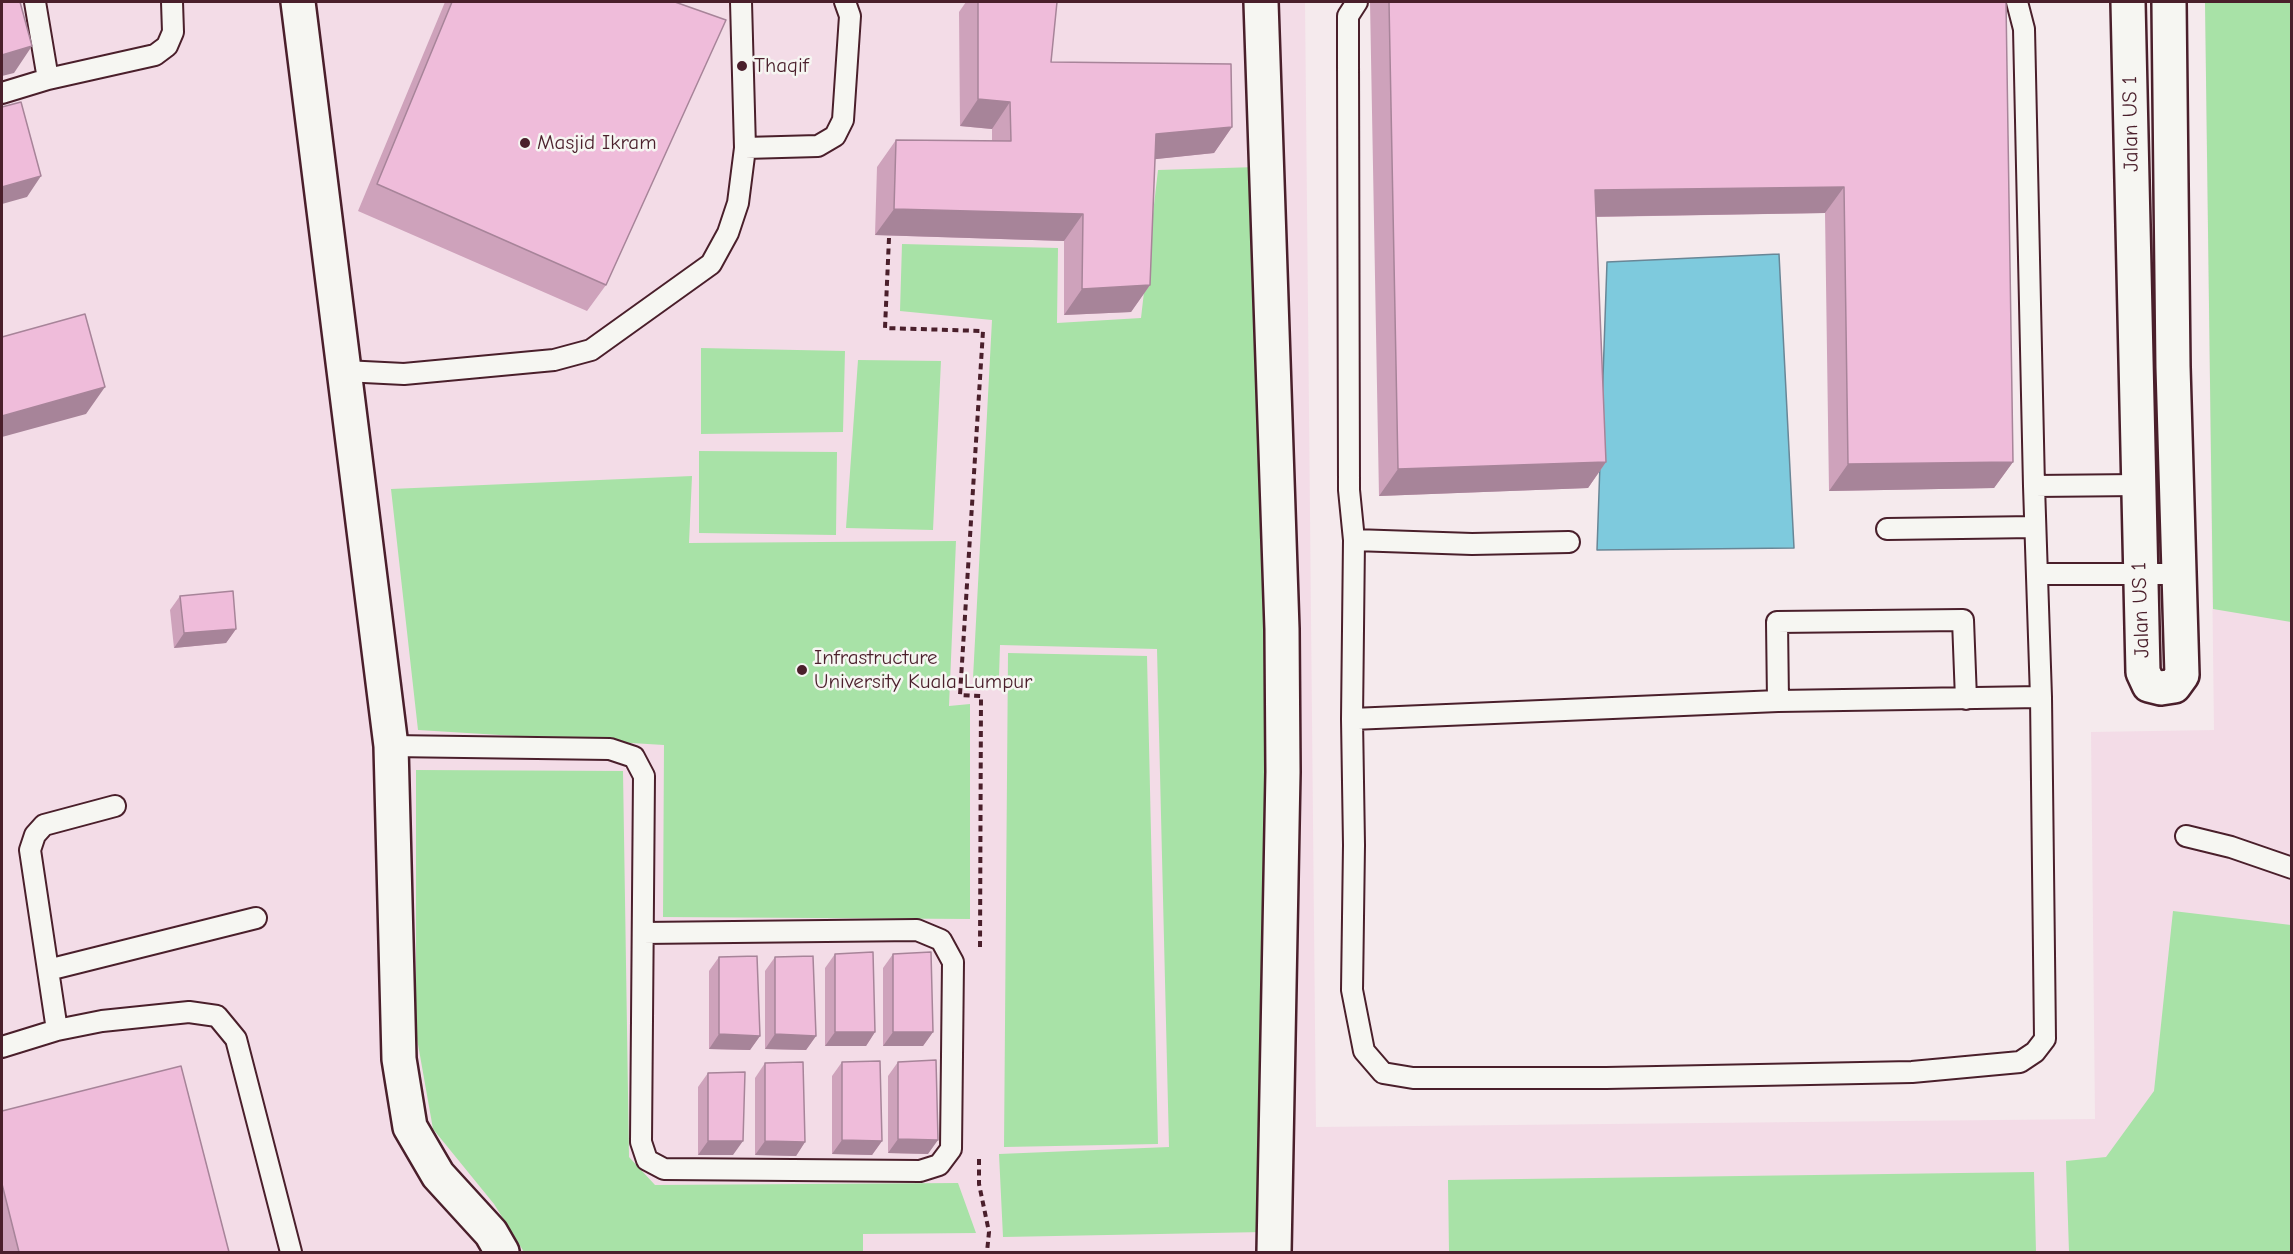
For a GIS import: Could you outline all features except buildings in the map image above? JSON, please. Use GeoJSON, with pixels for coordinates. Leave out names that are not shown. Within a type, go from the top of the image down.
{"type":"FeatureCollection","features":[{"type":"Feature","properties":{"kind":"street"},"geometry":{"type":"LineString","coordinates":[[298,2],[391,746],[399,1059],[410,1126],[438,1175],[491,1233],[502,1252]]}},
{"type":"Feature","properties":{"kind":"street"},"geometry":{"type":"LineString","coordinates":[[1261,2],[1282,629],[1283,784],[1274,1252]]}},
{"type":"Feature","properties":{"kind":"street","name":"Jalan US 1"},"geometry":{"type":"LineString","coordinates":[[2128,2],[2143,672],[2150,685],[2161,688],[2174,686],[2181,675],[2173,367],[2169,2]]}},
{"type":"Feature","properties":{"kind":"lane"},"geometry":{"type":"LineString","coordinates":[[35,2],[48,80]]}},
{"type":"Feature","properties":{"kind":"lane"},"geometry":{"type":"LineString","coordinates":[[2,93],[155,55],[167,46],[173,32],[172,2]]}},
{"type":"Feature","properties":{"kind":"lane"},"geometry":{"type":"LineString","coordinates":[[344,371],[404,374],[554,360],[591,350],[711,264],[728,233],[738,203],[744,148],[741,2]]}},
{"type":"Feature","properties":{"kind":"lane"},"geometry":{"type":"LineString","coordinates":[[744,148],[818,146],[835,136],[843,120],[850,16],[844,2]]}},
{"type":"Feature","properties":{"kind":"lane"},"geometry":{"type":"LineString","coordinates":[[1357,2],[1348,16],[1349,490],[1354,540],[1352,990],[1364,1051],[1383,1073],[1413,1078],[1606,1078],[1912,1072],[2020,1062],[2035,1052],[2044,1039],[2041,697],[2024,29],[2017,2]]}},
{"type":"Feature","properties":{"kind":"lane"},"geometry":{"type":"LineString","coordinates":[[2034,486],[2139,485]]}},
{"type":"Feature","properties":{"kind":"lane"},"geometry":{"type":"LineString","coordinates":[[1887,529],[2035,527]]}},
{"type":"Feature","properties":{"kind":"lane"},"geometry":{"type":"LineString","coordinates":[[1354,540],[1472,544],[1569,542]]}},
{"type":"Feature","properties":{"kind":"lane"},"geometry":{"type":"LineString","coordinates":[[2037,574],[2179,574]]}},
{"type":"Feature","properties":{"kind":"lane"},"geometry":{"type":"LineString","coordinates":[[1778,701],[1777,622],[1858,621],[1963,620],[1966,699]]}},
{"type":"Feature","properties":{"kind":"lane"},"geometry":{"type":"LineString","coordinates":[[1352,719],[1778,701],[2041,697]]}},
{"type":"Feature","properties":{"kind":"lane"},"geometry":{"type":"LineString","coordinates":[[391,746],[610,749],[634,757],[644,776],[642,933],[641,1142],[647,1160],[664,1169],[920,1171],[939,1166],[951,1149],[953,962],[941,940],[916,930],[642,933]]}},
{"type":"Feature","properties":{"kind":"lane"},"geometry":{"type":"LineString","coordinates":[[57,1030],[30,850],[35,835],[44,825],[115,806]]}},
{"type":"Feature","properties":{"kind":"lane"},"geometry":{"type":"LineString","coordinates":[[2186,836],[2231,847],[2292,868]]}},
{"type":"Feature","properties":{"kind":"lane"},"geometry":{"type":"LineString","coordinates":[[48,970],[256,918]]}},
{"type":"Feature","properties":{"kind":"lane"},"geometry":{"type":"LineString","coordinates":[[2,1042],[102,1021],[189,1011],[217,1016],[236,1039],[291,1252]]}},
{"type":"Feature","properties":{"kind":"path"},"geometry":{"type":"LineString","coordinates":[[889,238],[885,328],[983,331],[960,695],[981,696],[980,958]]}},
{"type":"Feature","properties":{"kind":"path"},"geometry":{"type":"LineString","coordinates":[[979,1148],[979,1184],[989,1232],[987,1252]]}},
{"type":"Feature","properties":{"kind":"shaded area","name":"Infrastructure University Kuala Lumpur"},"geometry":{"type":"Polygon","coordinates":[[[2,2],[1305,2],[1316,1127],[2095,1119],[2091,732],[2214,730],[2205,2],[2291,2],[2291,1252],[2,1252],[2,2]]]}},
{"type":"Feature","properties":{"kind":"green space"},"geometry":{"type":"Polygon","coordinates":[[[2205,2],[2291,2],[2291,622],[2213,609],[2205,2]]]}},
{"type":"Feature","properties":{"kind":"green space"},"geometry":{"type":"Polygon","coordinates":[[[1257,167],[1271,766],[1264,1232],[1003,1237],[999,1154],[1169,1147],[1157,649],[1000,645],[999,676],[973,678],[992,320],[900,311],[902,244],[1058,248],[1057,323],[1141,318],[1158,170],[1257,167]]]}},
{"type":"Feature","properties":{"kind":"green space"},"geometry":{"type":"Polygon","coordinates":[[[701,348],[845,351],[843,432],[701,434],[701,348]]]}},
{"type":"Feature","properties":{"kind":"green space"},"geometry":{"type":"Polygon","coordinates":[[[858,360],[941,361],[933,530],[846,528],[858,360]]]}},
{"type":"Feature","properties":{"kind":"green space"},"geometry":{"type":"Polygon","coordinates":[[[699,451],[837,452],[836,535],[699,533],[699,451]]]}},
{"type":"Feature","properties":{"kind":"green space"},"geometry":{"type":"Polygon","coordinates":[[[692,476],[689,543],[956,541],[949,706],[970,704],[970,919],[663,917],[664,745],[418,730],[391,489],[692,476]]]}},
{"type":"Feature","properties":{"kind":"green space"},"geometry":{"type":"Polygon","coordinates":[[[1008,653],[1147,656],[1158,1144],[1004,1147],[1008,653]]]}},
{"type":"Feature","properties":{"kind":"green space"},"geometry":{"type":"Polygon","coordinates":[[[416,770],[623,771],[629,1157],[655,1185],[958,1183],[976,1233],[863,1234],[863,1252],[524,1252],[494,1204],[433,1129],[416,1033],[416,770]]]}},
{"type":"Feature","properties":{"kind":"green space"},"geometry":{"type":"Polygon","coordinates":[[[2173,911],[2291,925],[2291,1252],[2069,1252],[2066,1161],[2106,1157],[2154,1091],[2173,911]]]}},
{"type":"Feature","properties":{"kind":"green space"},"geometry":{"type":"Polygon","coordinates":[[[2034,1172],[2036,1252],[1449,1252],[1448,1180],[2034,1172]]]}},
{"type":"Feature","properties":{"kind":"water"},"geometry":{"type":"Polygon","coordinates":[[[1779,254],[1794,548],[1597,550],[1607,262],[1779,254]]]}},
{"type":"Feature","properties":{"kind":"place","name":"Thaqif"},"geometry":{"type":"Point","coordinates":[742,66]}},
{"type":"Feature","properties":{"kind":"place","name":"Masjid Ikram"},"geometry":{"type":"Point","coordinates":[525,143]}},
{"type":"Feature","properties":{"kind":"place","name":"Infrastructure University Kuala Lumpur"},"geometry":{"type":"Point","coordinates":[802,670]}}]}
